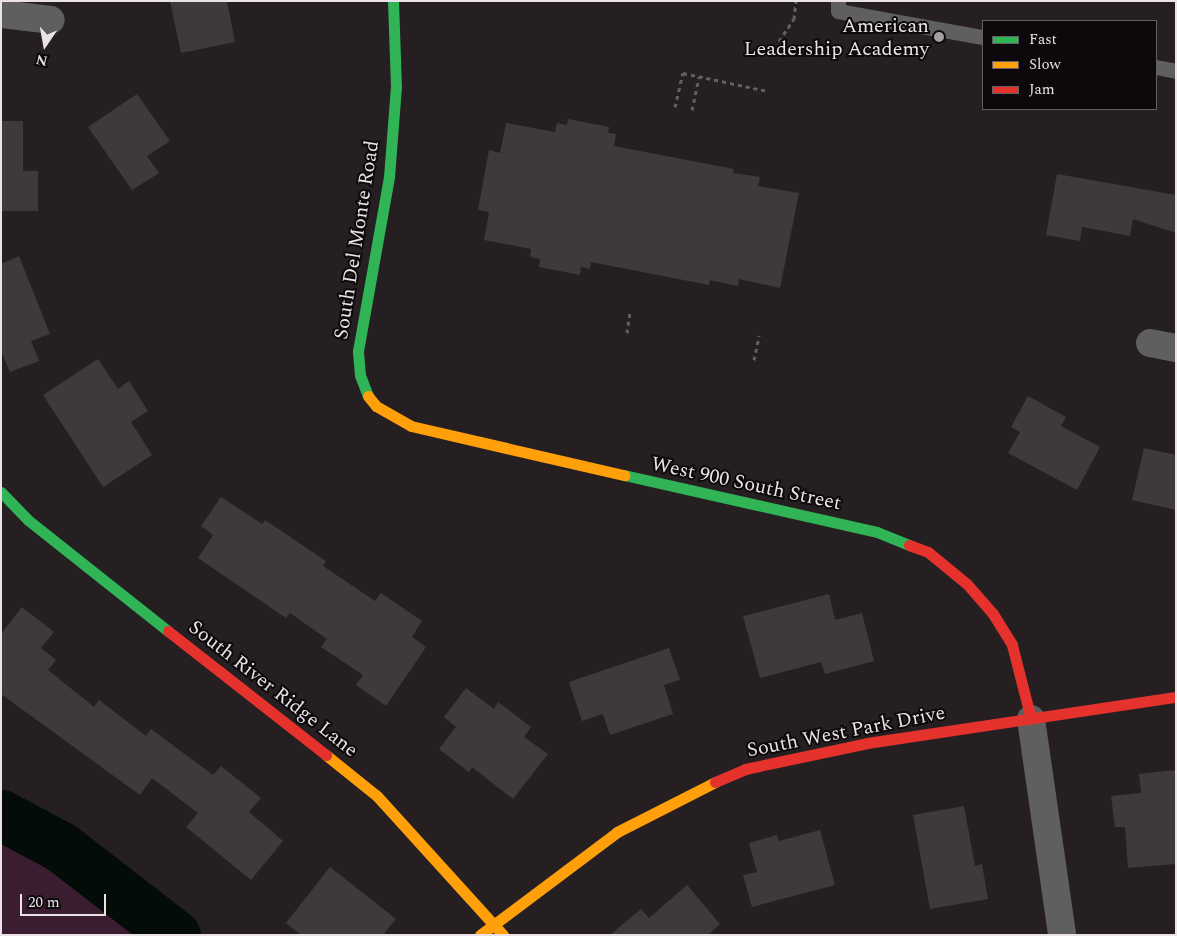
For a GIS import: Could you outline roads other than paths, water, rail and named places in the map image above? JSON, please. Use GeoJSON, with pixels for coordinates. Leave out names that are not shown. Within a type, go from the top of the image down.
{"type":"FeatureCollection","features":[{"type":"Feature","properties":{"kind":"street","name":"South Del Monte Road"},"geometry":{"type":"LineString","coordinates":[[366,393],[360,375],[358,351],[389,177],[396,87],[393,1]]}},
{"type":"Feature","properties":{"kind":"street"},"geometry":{"type":"LineString","coordinates":[[1,14],[51,20]]}},
{"type":"Feature","properties":{"kind":"street"},"geometry":{"type":"LineString","coordinates":[[1150,343],[1176,348]]}},
{"type":"Feature","properties":{"kind":"street","name":"West 900 South Street"},"geometry":{"type":"LineString","coordinates":[[366,393],[376,406],[411,426],[877,532],[928,552],[967,584],[993,614],[1012,645],[1031,719]]}},
{"type":"Feature","properties":{"kind":"street","name":"South River Ridge Lane"},"geometry":{"type":"LineString","coordinates":[[1,492],[28,520],[377,796],[503,935]]}},
{"type":"Feature","properties":{"kind":"street","name":"South West Park Drive"},"geometry":{"type":"LineString","coordinates":[[480,935],[617,832],[685,795],[745,770],[867,743],[1176,697]]}},
{"type":"Feature","properties":{"kind":"street"},"geometry":{"type":"LineString","coordinates":[[1031,719],[1062,935]]}},
{"type":"Feature","properties":{"kind":"lane"},"geometry":{"type":"LineString","coordinates":[[838,1],[838,11],[982,37]]}},
{"type":"Feature","properties":{"kind":"lane"},"geometry":{"type":"LineString","coordinates":[[1157,67],[1176,71]]}},
{"type":"Feature","properties":{"kind":"waterway"},"geometry":{"type":"LineString","coordinates":[[1,815],[61,847],[175,935]]}},
{"type":"Feature","properties":{"kind":"place","name":"American Leadership Academy"},"geometry":{"type":"Point","coordinates":[939,37]}}]}
